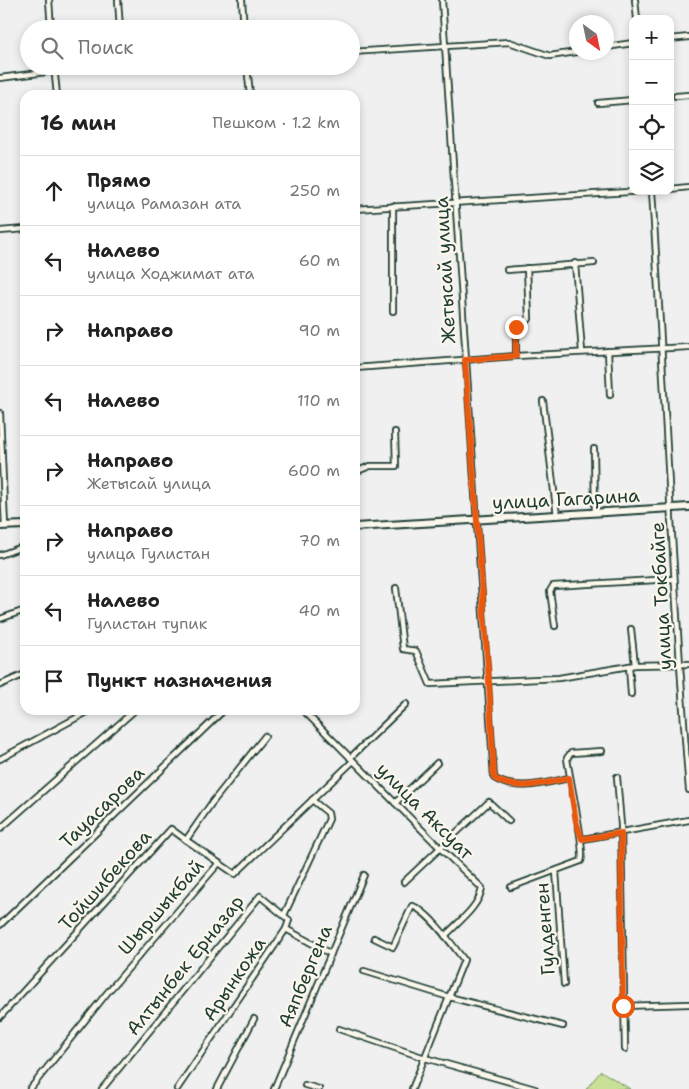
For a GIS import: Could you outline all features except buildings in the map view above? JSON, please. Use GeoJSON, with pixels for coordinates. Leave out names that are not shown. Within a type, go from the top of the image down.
{"type":"FeatureCollection","features":[{"type":"Feature","properties":{"kind":"main road","name":"улица Гагарина"},"geometry":{"type":"LineString","coordinates":[[360,527],[689,507]]}},
{"type":"Feature","properties":{"kind":"main road"},"geometry":{"type":"LineString","coordinates":[[3,526],[20,525]]}},
{"type":"Feature","properties":{"kind":"street"},"geometry":{"type":"LineString","coordinates":[[49,0],[50,20]]}},
{"type":"Feature","properties":{"kind":"street"},"geometry":{"type":"LineString","coordinates":[[118,0],[119,20]]}},
{"type":"Feature","properties":{"kind":"street"},"geometry":{"type":"LineString","coordinates":[[242,0],[243,20]]}},
{"type":"Feature","properties":{"kind":"street","name":"Жетысай улица"},"geometry":{"type":"LineString","coordinates":[[442,0],[494,778],[503,784],[534,785],[569,778]]}},
{"type":"Feature","properties":{"kind":"street"},"geometry":{"type":"LineString","coordinates":[[635,0],[637,15]]}},
{"type":"Feature","properties":{"kind":"street"},"geometry":{"type":"LineString","coordinates":[[674,38],[689,37]]}},
{"type":"Feature","properties":{"kind":"street"},"geometry":{"type":"LineString","coordinates":[[360,52],[509,42],[550,56],[569,53]]}},
{"type":"Feature","properties":{"kind":"street"},"geometry":{"type":"LineString","coordinates":[[614,46],[629,44]]}},
{"type":"Feature","properties":{"kind":"street"},"geometry":{"type":"LineString","coordinates":[[0,78],[20,74]]}},
{"type":"Feature","properties":{"kind":"street"},"geometry":{"type":"LineString","coordinates":[[55,75],[56,90]]}},
{"type":"Feature","properties":{"kind":"street"},"geometry":{"type":"LineString","coordinates":[[248,75],[249,90]]}},
{"type":"Feature","properties":{"kind":"street"},"geometry":{"type":"LineString","coordinates":[[676,96],[689,95]]}},
{"type":"Feature","properties":{"kind":"street"},"geometry":{"type":"LineString","coordinates":[[598,102],[629,100]]}},
{"type":"Feature","properties":{"kind":"street"},"geometry":{"type":"LineString","coordinates":[[674,189],[689,187]]}},
{"type":"Feature","properties":{"kind":"street"},"geometry":{"type":"LineString","coordinates":[[360,209],[629,192]]}},
{"type":"Feature","properties":{"kind":"street","name":"улица Токбайге"},"geometry":{"type":"LineString","coordinates":[[652,195],[671,509],[673,579],[689,790]]}},
{"type":"Feature","properties":{"kind":"street"},"geometry":{"type":"LineString","coordinates":[[393,206],[393,311]]}},
{"type":"Feature","properties":{"kind":"street"},"geometry":{"type":"LineString","coordinates":[[0,231],[20,229]]}},
{"type":"Feature","properties":{"kind":"street"},"geometry":{"type":"LineString","coordinates":[[507,270],[575,263],[594,263]]}},
{"type":"Feature","properties":{"kind":"street"},"geometry":{"type":"LineString","coordinates":[[575,263],[582,352]]}},
{"type":"Feature","properties":{"kind":"street"},"geometry":{"type":"LineString","coordinates":[[516,356],[516,327],[529,319],[527,268]]}},
{"type":"Feature","properties":{"kind":"street"},"geometry":{"type":"LineString","coordinates":[[360,368],[516,356],[689,347]]}},
{"type":"Feature","properties":{"kind":"street"},"geometry":{"type":"LineString","coordinates":[[608,351],[610,395]]}},
{"type":"Feature","properties":{"kind":"street"},"geometry":{"type":"LineString","coordinates":[[543,401],[557,516]]}},
{"type":"Feature","properties":{"kind":"street"},"geometry":{"type":"LineString","coordinates":[[0,413],[3,526]]}},
{"type":"Feature","properties":{"kind":"street"},"geometry":{"type":"LineString","coordinates":[[360,470],[370,466],[396,466],[394,432]]}},
{"type":"Feature","properties":{"kind":"street"},"geometry":{"type":"LineString","coordinates":[[594,449],[595,512]]}},
{"type":"Feature","properties":{"kind":"street"},"geometry":{"type":"LineString","coordinates":[[0,555],[20,548]]}},
{"type":"Feature","properties":{"kind":"street"},"geometry":{"type":"LineString","coordinates":[[555,626],[550,591],[553,586],[673,579]]}},
{"type":"Feature","properties":{"kind":"street"},"geometry":{"type":"LineString","coordinates":[[396,588],[403,649],[416,651],[420,656],[430,684],[559,678],[635,665],[689,664]]}},
{"type":"Feature","properties":{"kind":"street"},"geometry":{"type":"LineString","coordinates":[[0,619],[20,612]]}},
{"type":"Feature","properties":{"kind":"street"},"geometry":{"type":"LineString","coordinates":[[631,629],[635,665]]}},
{"type":"Feature","properties":{"kind":"street"},"geometry":{"type":"LineString","coordinates":[[628,666],[632,694]]}},
{"type":"Feature","properties":{"kind":"street"},"geometry":{"type":"LineString","coordinates":[[0,685],[20,676]]}},
{"type":"Feature","properties":{"kind":"street","name":"Шыршыкбай"},"geometry":{"type":"LineString","coordinates":[[30,1089],[107,993],[220,863],[235,874],[312,800],[406,704]]}},
{"type":"Feature","properties":{"kind":"street"},"geometry":{"type":"LineString","coordinates":[[0,759],[82,715]]}},
{"type":"Feature","properties":{"kind":"street"},"geometry":{"type":"LineString","coordinates":[[0,829],[129,715]]}},
{"type":"Feature","properties":{"kind":"street","name":"Тауасарова"},"geometry":{"type":"LineString","coordinates":[[0,926],[219,715]]}},
{"type":"Feature","properties":{"kind":"street","name":"улица Аксуат"},"geometry":{"type":"LineString","coordinates":[[308,715],[482,888],[481,896],[472,908],[445,936]]}},
{"type":"Feature","properties":{"kind":"street"},"geometry":{"type":"LineString","coordinates":[[220,863],[186,840],[211,804],[265,736]]}},
{"type":"Feature","properties":{"kind":"street"},"geometry":{"type":"LineString","coordinates":[[511,887],[581,862],[583,857],[582,839],[576,821],[567,758],[569,754],[602,751]]}},
{"type":"Feature","properties":{"kind":"street"},"geometry":{"type":"LineString","coordinates":[[395,803],[437,763]]}},
{"type":"Feature","properties":{"kind":"street"},"geometry":{"type":"LineString","coordinates":[[617,777],[621,833],[625,1049]]}},
{"type":"Feature","properties":{"kind":"street"},"geometry":{"type":"LineString","coordinates":[[286,929],[289,920],[284,915],[329,819],[328,813],[312,800]]}},
{"type":"Feature","properties":{"kind":"street"},"geometry":{"type":"LineString","coordinates":[[404,882],[489,802],[509,820]]}},
{"type":"Feature","properties":{"kind":"street"},"geometry":{"type":"LineString","coordinates":[[582,839],[689,820]]}},
{"type":"Feature","properties":{"kind":"street","name":"Тойшибекова"},"geometry":{"type":"LineString","coordinates":[[0,1017],[171,829],[186,840]]}},
{"type":"Feature","properties":{"kind":"street","name":"Гулденген"},"geometry":{"type":"LineString","coordinates":[[556,871],[564,984]]}},
{"type":"Feature","properties":{"kind":"street","name":"Аяпбергена"},"geometry":{"type":"LineString","coordinates":[[274,1089],[364,875]]}},
{"type":"Feature","properties":{"kind":"street","name":"Алтынбек Ерназар"},"geometry":{"type":"LineString","coordinates":[[102,1089],[260,896],[284,915]]}},
{"type":"Feature","properties":{"kind":"street"},"geometry":{"type":"LineString","coordinates":[[374,938],[394,947],[412,906],[430,920],[464,960],[412,1089]]}},
{"type":"Feature","properties":{"kind":"street","name":"Арынкожа"},"geometry":{"type":"LineString","coordinates":[[178,1089],[286,929],[331,954]]}},
{"type":"Feature","properties":{"kind":"street"},"geometry":{"type":"LineString","coordinates":[[364,971],[449,997],[563,1026]]}},
{"type":"Feature","properties":{"kind":"street"},"geometry":{"type":"LineString","coordinates":[[623,1006],[689,1004]]}},
{"type":"Feature","properties":{"kind":"street"},"geometry":{"type":"LineString","coordinates":[[217,1089],[254,1019]]}},
{"type":"Feature","properties":{"kind":"street"},"geometry":{"type":"LineString","coordinates":[[339,1029],[425,1058],[535,1089]]}},
{"type":"Feature","properties":{"kind":"street"},"geometry":{"type":"LineString","coordinates":[[305,1085],[319,1089]]}},
{"type":"Feature","properties":{"kind":"green space"},"geometry":{"type":"Polygon","coordinates":[[[601,1071],[630,1089],[586,1089],[601,1071]]]}},
{"type":"Feature","properties":{"kind":"route"},"geometry":{"type":"LineString","coordinates":[[516,327],[516,356],[465,360],[489,682],[494,778],[503,784],[534,785],[569,778],[576,821],[582,839],[621,833],[623,1006]]}}]}
